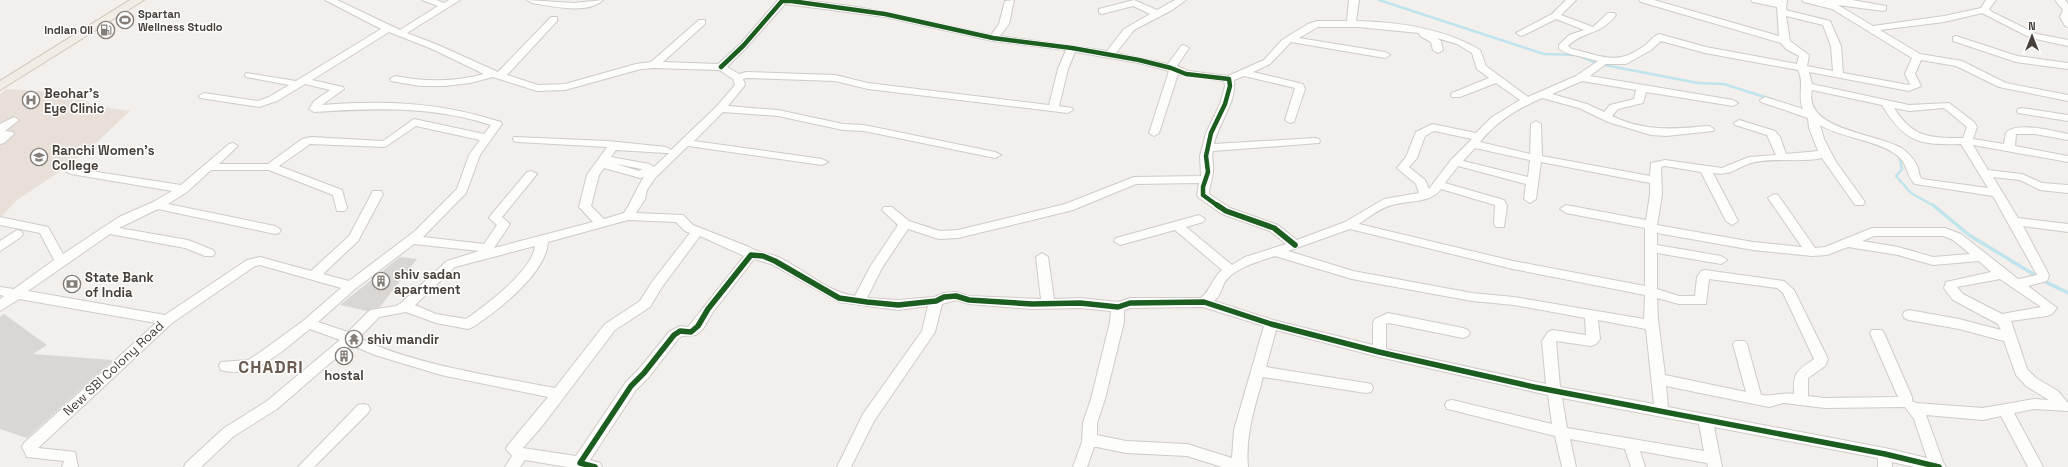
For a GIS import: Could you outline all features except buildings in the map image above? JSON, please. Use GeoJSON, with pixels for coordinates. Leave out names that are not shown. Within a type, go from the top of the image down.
{"type":"FeatureCollection","features":[{"type":"Feature","properties":{"kind":"main road"},"geometry":{"type":"LineString","coordinates":[[0,86],[138,0]]}},
{"type":"Feature","properties":{"kind":"street"},"geometry":{"type":"LineString","coordinates":[[330,0],[400,34],[435,47],[497,75],[537,88],[551,89],[565,87],[640,66],[654,65],[721,67],[738,78],[740,85],[720,109],[651,176],[641,190],[639,199],[628,216]]}},
{"type":"Feature","properties":{"kind":"street"},"geometry":{"type":"LineString","coordinates":[[427,0],[446,6]]}},
{"type":"Feature","properties":{"kind":"street"},"geometry":{"type":"LineString","coordinates":[[400,34],[456,0]]}},
{"type":"Feature","properties":{"kind":"street"},"geometry":{"type":"LineString","coordinates":[[532,0],[580,5],[589,4],[598,0]]}},
{"type":"Feature","properties":{"kind":"street"},"geometry":{"type":"LineString","coordinates":[[844,8],[851,0]]}},
{"type":"Feature","properties":{"kind":"street"},"geometry":{"type":"LineString","coordinates":[[1109,56],[1127,32],[1171,8],[1181,0]]}},
{"type":"Feature","properties":{"kind":"street"},"geometry":{"type":"LineString","coordinates":[[1351,23],[1354,0]]}},
{"type":"Feature","properties":{"kind":"street"},"geometry":{"type":"LineString","coordinates":[[1521,33],[1555,16],[1570,0]]}},
{"type":"Feature","properties":{"kind":"street"},"geometry":{"type":"LineString","coordinates":[[1644,0],[1785,40]]}},
{"type":"Feature","properties":{"kind":"street"},"geometry":{"type":"LineString","coordinates":[[1756,0],[1782,6],[1827,23],[1836,46],[1838,75]]}},
{"type":"Feature","properties":{"kind":"street"},"geometry":{"type":"LineString","coordinates":[[1807,0],[1852,3],[1883,8]]}},
{"type":"Feature","properties":{"kind":"street"},"geometry":{"type":"LineString","coordinates":[[1870,29],[1944,19],[1984,10],[1991,0]]}},
{"type":"Feature","properties":{"kind":"street"},"geometry":{"type":"LineString","coordinates":[[2060,0],[2068,10],[2065,17],[2068,24]]}},
{"type":"Feature","properties":{"kind":"street"},"geometry":{"type":"LineString","coordinates":[[721,67],[744,45],[779,1],[844,8],[897,16],[928,25],[993,38],[1072,48],[1173,69],[1186,74],[1229,78],[1242,74],[1267,62],[1290,39],[1311,26],[1317,24],[1351,23],[1429,31],[1473,49],[1477,52],[1481,67],[1527,101]]}},
{"type":"Feature","properties":{"kind":"street"},"geometry":{"type":"LineString","coordinates":[[993,38],[1004,24],[1010,1]]}},
{"type":"Feature","properties":{"kind":"street"},"geometry":{"type":"LineString","coordinates":[[1822,2],[1835,7],[1917,57],[1952,61],[1969,67],[1986,78],[2003,85],[2068,98]]}},
{"type":"Feature","properties":{"kind":"street"},"geometry":{"type":"LineString","coordinates":[[1102,11],[1134,3],[1158,14]]}},
{"type":"Feature","properties":{"kind":"street"},"geometry":{"type":"LineString","coordinates":[[1782,6],[1785,40],[1789,47],[1804,55],[1801,67],[1807,81],[1805,102],[1808,112],[1828,126],[1897,150],[1911,165],[1915,179],[1919,182],[1996,193]]}},
{"type":"Feature","properties":{"kind":"street"},"geometry":{"type":"LineString","coordinates":[[1984,10],[1988,14],[2034,36],[2068,43]]}},
{"type":"Feature","properties":{"kind":"street"},"geometry":{"type":"LineString","coordinates":[[1611,15],[1593,30],[1572,37],[1562,48],[1602,63],[1623,62],[1648,48],[1657,38],[1662,37],[1705,50],[1914,88],[1916,86],[1910,74],[1917,57]]}},
{"type":"Feature","properties":{"kind":"street"},"geometry":{"type":"LineString","coordinates":[[1555,16],[1593,30]]}},
{"type":"Feature","properties":{"kind":"street"},"geometry":{"type":"LineString","coordinates":[[396,79],[409,82],[441,83],[475,80],[497,75],[513,63],[518,54],[554,19]]}},
{"type":"Feature","properties":{"kind":"street"},"geometry":{"type":"LineString","coordinates":[[654,65],[702,22]]}},
{"type":"Feature","properties":{"kind":"street"},"geometry":{"type":"LineString","coordinates":[[204,96],[259,104],[301,83],[388,28]]}},
{"type":"Feature","properties":{"kind":"street"},"geometry":{"type":"LineString","coordinates":[[1411,29],[1436,41],[1438,50]]}},
{"type":"Feature","properties":{"kind":"street"},"geometry":{"type":"LineString","coordinates":[[1290,39],[1385,55]]}},
{"type":"Feature","properties":{"kind":"street"},"geometry":{"type":"LineString","coordinates":[[1956,39],[2016,59],[2068,66]]}},
{"type":"Feature","properties":{"kind":"street"},"geometry":{"type":"LineString","coordinates":[[1053,108],[1063,70],[1072,48]]}},
{"type":"Feature","properties":{"kind":"street"},"geometry":{"type":"LineString","coordinates":[[1154,133],[1173,69],[1184,48]]}},
{"type":"Feature","properties":{"kind":"street"},"geometry":{"type":"LineString","coordinates":[[1204,302],[1214,294],[1220,279],[1230,270],[1249,260],[1312,240],[1349,225],[1388,202],[1425,196],[1432,193],[1455,162],[1497,118],[1527,101],[1583,78],[1602,63]]}},
{"type":"Feature","properties":{"kind":"street"},"geometry":{"type":"LineString","coordinates":[[1242,74],[1291,83],[1299,86],[1300,88],[1290,120]]}},
{"type":"Feature","properties":{"kind":"street"},"geometry":{"type":"LineString","coordinates":[[226,366],[250,365],[308,324],[350,286],[412,240],[432,223],[462,190],[469,167],[497,124],[443,110],[414,106],[352,106],[314,109],[318,103],[339,89],[250,75]]}},
{"type":"Feature","properties":{"kind":"street"},"geometry":{"type":"LineString","coordinates":[[738,78],[746,75],[835,78],[868,86],[1068,110]]}},
{"type":"Feature","properties":{"kind":"street"},"geometry":{"type":"LineString","coordinates":[[1229,78],[1230,86],[1225,104],[1211,133],[1206,156],[1208,172],[1205,179],[1204,195],[1211,202],[1235,215],[1274,228],[1295,245]]}},
{"type":"Feature","properties":{"kind":"street"},"geometry":{"type":"LineString","coordinates":[[1583,78],[1733,103]]}},
{"type":"Feature","properties":{"kind":"street"},"geometry":{"type":"LineString","coordinates":[[1456,94],[1496,79]]}},
{"type":"Feature","properties":{"kind":"street"},"geometry":{"type":"LineString","coordinates":[[1806,85],[1909,108],[1918,109],[1941,104],[1950,107],[1972,127],[1966,146],[2037,260],[2040,279],[2016,284]]}},
{"type":"Feature","properties":{"kind":"street"},"geometry":{"type":"LineString","coordinates":[[1605,117],[1614,107],[1639,101],[1642,88]]}},
{"type":"Feature","properties":{"kind":"street"},"geometry":{"type":"LineString","coordinates":[[1542,95],[1584,106],[1605,117],[1657,133],[1709,128]]}},
{"type":"Feature","properties":{"kind":"street"},"geometry":{"type":"LineString","coordinates":[[1766,100],[1813,116]]}},
{"type":"Feature","properties":{"kind":"street"},"geometry":{"type":"LineString","coordinates":[[1887,104],[1896,119],[1906,131],[1913,136],[1929,140],[1967,142],[2068,159]]}},
{"type":"Feature","properties":{"kind":"street"},"geometry":{"type":"LineString","coordinates":[[720,109],[785,114],[843,127],[864,128],[995,155]]}},
{"type":"Feature","properties":{"kind":"street"},"geometry":{"type":"LineString","coordinates":[[2022,111],[2068,118]]}},
{"type":"Feature","properties":{"kind":"street"},"geometry":{"type":"LineString","coordinates":[[1813,116],[1813,127],[1825,151],[1859,202]]}},
{"type":"Feature","properties":{"kind":"street"},"geometry":{"type":"LineString","coordinates":[[0,129],[14,120]]}},
{"type":"Feature","properties":{"kind":"street"},"geometry":{"type":"LineString","coordinates":[[271,167],[306,142],[319,140],[385,144],[414,122],[487,138]]}},
{"type":"Feature","properties":{"kind":"street"},"geometry":{"type":"LineString","coordinates":[[1739,123],[1771,133],[1775,138],[1782,157]]}},
{"type":"Feature","properties":{"kind":"street"},"geometry":{"type":"LineString","coordinates":[[1530,199],[1536,158],[1536,124]]}},
{"type":"Feature","properties":{"kind":"street"},"geometry":{"type":"LineString","coordinates":[[1425,196],[1415,177],[1403,168],[1411,158],[1417,138],[1430,127],[1448,129],[1476,141],[1536,158],[1656,181]]}},
{"type":"Feature","properties":{"kind":"street"},"geometry":{"type":"LineString","coordinates":[[2010,150],[2011,133],[2013,131],[2035,131],[2068,137]]}},
{"type":"Feature","properties":{"kind":"street"},"geometry":{"type":"LineString","coordinates":[[0,134],[9,134],[0,141]]}},
{"type":"Feature","properties":{"kind":"street"},"geometry":{"type":"LineString","coordinates":[[518,139],[608,144],[613,146],[666,150]]}},
{"type":"Feature","properties":{"kind":"street"},"geometry":{"type":"LineString","coordinates":[[1208,148],[1315,142]]}},
{"type":"Feature","properties":{"kind":"street"},"geometry":{"type":"LineString","coordinates":[[686,143],[822,162]]}},
{"type":"Feature","properties":{"kind":"street"},"geometry":{"type":"LineString","coordinates":[[0,306],[15,293],[123,220],[156,205],[182,189],[233,146]]}},
{"type":"Feature","properties":{"kind":"street"},"geometry":{"type":"LineString","coordinates":[[601,223],[585,207],[593,175],[613,146]]}},
{"type":"Feature","properties":{"kind":"street"},"geometry":{"type":"LineString","coordinates":[[1662,412],[1652,325],[1651,227],[1656,195],[1654,169],[1659,163],[1706,170],[1729,170],[1749,160],[1819,155],[1825,151]]}},
{"type":"Feature","properties":{"kind":"street"},"geometry":{"type":"LineString","coordinates":[[1455,162],[1532,182]]}},
{"type":"Feature","properties":{"kind":"street"},"geometry":{"type":"LineString","coordinates":[[209,167],[271,167],[303,181],[338,193],[341,208]]}},
{"type":"Feature","properties":{"kind":"street"},"geometry":{"type":"LineString","coordinates":[[1706,170],[1732,221]]}},
{"type":"Feature","properties":{"kind":"street"},"geometry":{"type":"LineString","coordinates":[[71,172],[182,189]]}},
{"type":"Feature","properties":{"kind":"street"},"geometry":{"type":"LineString","coordinates":[[1984,173],[2022,178],[2040,186],[2068,189]]}},
{"type":"Feature","properties":{"kind":"street"},"geometry":{"type":"LineString","coordinates":[[485,251],[504,224],[495,218],[531,174]]}},
{"type":"Feature","properties":{"kind":"street"},"geometry":{"type":"LineString","coordinates":[[888,210],[905,224],[939,235],[958,234],[1068,207],[1134,181],[1205,179]]}},
{"type":"Feature","properties":{"kind":"street"},"geometry":{"type":"LineString","coordinates":[[1439,185],[1500,203],[1502,206],[1500,224]]}},
{"type":"Feature","properties":{"kind":"street"},"geometry":{"type":"LineString","coordinates":[[313,276],[340,250],[352,241],[377,194]]}},
{"type":"Feature","properties":{"kind":"street"},"geometry":{"type":"LineString","coordinates":[[1774,198],[1812,252]]}},
{"type":"Feature","properties":{"kind":"street"},"geometry":{"type":"LineString","coordinates":[[156,205],[275,230]]}},
{"type":"Feature","properties":{"kind":"street"},"geometry":{"type":"LineString","coordinates":[[1566,209],[1753,246],[1812,252],[1827,251],[1872,232],[1939,231],[1957,237],[2002,274],[2048,305],[2050,310],[2006,316],[2004,321]]}},
{"type":"Feature","properties":{"kind":"street"},"geometry":{"type":"LineString","coordinates":[[191,467],[229,432],[272,405],[351,339],[375,313],[389,312],[406,306],[451,264],[485,251],[535,242],[628,216],[679,218],[689,228],[745,250],[751,255],[763,256],[775,261],[839,298],[898,305],[936,301],[944,297],[956,296],[970,300],[1048,304],[1080,303],[1118,306],[1130,303],[1204,302],[1271,324],[1379,352],[1552,390],[1705,419],[1885,460],[1938,467],[1920,417],[1905,398],[1893,367],[1877,333]]}},
{"type":"Feature","properties":{"kind":"street"},"geometry":{"type":"LineString","coordinates":[[1120,241],[1199,219]]}},
{"type":"Feature","properties":{"kind":"street"},"geometry":{"type":"LineString","coordinates":[[1,221],[44,230],[61,261]]}},
{"type":"Feature","properties":{"kind":"street"},"geometry":{"type":"LineString","coordinates":[[2014,221],[2068,228]]}},
{"type":"Feature","properties":{"kind":"street"},"geometry":{"type":"LineString","coordinates":[[859,301],[869,279],[905,224]]}},
{"type":"Feature","properties":{"kind":"street"},"geometry":{"type":"LineString","coordinates":[[1349,225],[1513,265],[1652,292],[1688,302],[1701,301],[1703,277],[1705,274],[1710,273],[1784,286],[1788,290],[1821,359],[1820,362],[1802,373],[1800,378],[1801,400]]}},
{"type":"Feature","properties":{"kind":"street"},"geometry":{"type":"LineString","coordinates":[[1177,226],[1230,270]]}},
{"type":"Feature","properties":{"kind":"street"},"geometry":{"type":"LineString","coordinates":[[109,230],[188,244],[209,253]]}},
{"type":"Feature","properties":{"kind":"street"},"geometry":{"type":"LineString","coordinates":[[595,467],[580,463],[522,454],[513,449],[610,327],[645,304],[656,285],[698,231]]}},
{"type":"Feature","properties":{"kind":"street"},"geometry":{"type":"LineString","coordinates":[[0,247],[17,234]]}},
{"type":"Feature","properties":{"kind":"street"},"geometry":{"type":"LineString","coordinates":[[412,240],[485,251]]}},
{"type":"Feature","properties":{"kind":"street"},"geometry":{"type":"LineString","coordinates":[[406,306],[414,311],[434,318],[468,324],[478,318],[521,280],[535,261],[542,246],[542,243],[535,242]]}},
{"type":"Feature","properties":{"kind":"street"},"geometry":{"type":"LineString","coordinates":[[1849,243],[1898,251],[1933,261],[1981,257]]}},
{"type":"Feature","properties":{"kind":"street"},"geometry":{"type":"LineString","coordinates":[[1651,248],[1721,260]]}},
{"type":"Feature","properties":{"kind":"street"},"geometry":{"type":"LineString","coordinates":[[1277,252],[1352,275],[1403,285],[1472,297],[1514,301],[1652,325]]}},
{"type":"Feature","properties":{"kind":"street"},"geometry":{"type":"LineString","coordinates":[[580,463],[631,386],[644,373],[674,335],[680,331],[691,332],[698,326],[708,309],[751,255]]}},
{"type":"Feature","properties":{"kind":"street"},"geometry":{"type":"LineString","coordinates":[[1042,257],[1048,304]]}},
{"type":"Feature","properties":{"kind":"street"},"geometry":{"type":"LineString","coordinates":[[167,320],[252,263],[260,261],[350,286]]}},
{"type":"Feature","properties":{"kind":"street"},"geometry":{"type":"LineString","coordinates":[[2002,274],[1956,282],[1950,286],[1950,288],[1962,299],[2004,321],[2021,371],[2031,382],[2053,395],[2065,407]]}},
{"type":"Feature","properties":{"kind":"street","name":"New SBI Colony Road"},"geometry":{"type":"LineString","coordinates":[[0,290],[167,320]]}},
{"type":"Feature","properties":{"kind":"street"},"geometry":{"type":"LineString","coordinates":[[844,467],[868,418],[928,332],[936,301]]}},
{"type":"Feature","properties":{"kind":"street"},"geometry":{"type":"LineString","coordinates":[[1080,467],[1089,442],[1090,423],[1098,399],[1117,322],[1118,306]]}},
{"type":"Feature","properties":{"kind":"street"},"geometry":{"type":"LineString","coordinates":[[1569,467],[1560,432],[1552,390],[1549,341],[1551,337],[1558,335],[1591,341],[1594,333],[1592,314]]}},
{"type":"Feature","properties":{"kind":"street"},"geometry":{"type":"LineString","coordinates":[[1908,315],[1959,324],[2011,338]]}},
{"type":"Feature","properties":{"kind":"street"},"geometry":{"type":"LineString","coordinates":[[1379,352],[1380,322],[1388,318],[1463,334]]}},
{"type":"Feature","properties":{"kind":"street","name":"New SBI Colony Road"},"geometry":{"type":"LineString","coordinates":[[70,467],[72,464],[70,456],[32,453],[29,447],[86,393],[133,353],[167,320]]}},
{"type":"Feature","properties":{"kind":"street"},"geometry":{"type":"LineString","coordinates":[[308,324],[338,333],[374,350],[441,370],[558,394]]}},
{"type":"Feature","properties":{"kind":"street"},"geometry":{"type":"LineString","coordinates":[[1089,442],[1097,441],[1110,445],[1126,447],[1174,448],[1241,467],[1239,454],[1241,430],[1246,407],[1254,389],[1255,380],[1259,371],[1271,324]]}},
{"type":"Feature","properties":{"kind":"street"},"geometry":{"type":"LineString","coordinates":[[1740,344],[1755,399]]}},
{"type":"Feature","properties":{"kind":"street"},"geometry":{"type":"LineString","coordinates":[[1259,371],[1366,388]]}},
{"type":"Feature","properties":{"kind":"street"},"geometry":{"type":"LineString","coordinates":[[1658,379],[1769,402],[1784,398],[1825,403],[1899,403],[1976,414],[2034,404],[2065,407]]}},
{"type":"Feature","properties":{"kind":"street"},"geometry":{"type":"LineString","coordinates":[[1452,405],[1560,432],[1631,445],[1714,463],[1705,419]]}},
{"type":"Feature","properties":{"kind":"street"},"geometry":{"type":"LineString","coordinates":[[305,467],[363,409]]}},
{"type":"Feature","properties":{"kind":"street"},"geometry":{"type":"LineString","coordinates":[[2005,410],[2036,467]]}},
{"type":"Feature","properties":{"kind":"street"},"geometry":{"type":"LineString","coordinates":[[1631,445],[1638,467]]}},
{"type":"Feature","properties":{"kind":"street"},"geometry":{"type":"LineString","coordinates":[[512,467],[522,454]]}},
{"type":"Feature","properties":{"kind":"shaded area","name":"Ranchi Women's College"},"geometry":{"type":"Polygon","coordinates":[[[6,89],[67,93],[96,106],[130,111],[98,141],[59,172],[17,200],[0,218],[0,94],[6,89]]]}},
{"type":"Feature","properties":{"kind":"waterway"},"geometry":{"type":"LineString","coordinates":[[1379,0],[1544,54],[1577,55],[1599,64],[1698,83],[1724,84],[1774,100]]}},
{"type":"Feature","properties":{"kind":"waterway"},"geometry":{"type":"LineString","coordinates":[[1861,139],[1886,148]]}},
{"type":"Feature","properties":{"kind":"waterway"},"geometry":{"type":"LineString","coordinates":[[1899,156],[1902,169],[1896,176],[1911,193],[1934,206]]}},
{"type":"Feature","properties":{"kind":"waterway"},"geometry":{"type":"LineString","coordinates":[[1933,205],[1969,235],[2038,277]]}},
{"type":"Feature","properties":{"kind":"waterway"},"geometry":{"type":"LineString","coordinates":[[2042,280],[2068,293]]}},
{"type":"Feature","properties":{"kind":"cycle path"},"geometry":{"type":"LineString","coordinates":[[721,67],[744,45],[782,1],[791,1],[885,14],[928,25],[993,38],[1072,48],[1139,60],[1171,68],[1186,74],[1229,79],[1230,86],[1225,104],[1211,133],[1206,156],[1208,172],[1203,187],[1203,195],[1226,211],[1274,228],[1295,245]]}},
{"type":"Feature","properties":{"kind":"cycle path"},"geometry":{"type":"LineString","coordinates":[[595,467],[580,463],[631,386],[644,373],[674,335],[680,331],[691,332],[698,326],[708,309],[751,255],[763,256],[775,261],[839,298],[867,302],[898,305],[936,301],[944,297],[956,296],[969,300],[1032,304],[1080,303],[1118,307],[1130,303],[1204,302],[1271,324],[1379,352],[1534,387],[1885,454],[1939,467]]}},
{"type":"Feature","properties":{"kind":"place","name":"Spartan Wellness Studio"},"geometry":{"type":"Point","coordinates":[125,20]}},
{"type":"Feature","properties":{"kind":"place","name":"Indian Oil"},"geometry":{"type":"Point","coordinates":[106,30]}},
{"type":"Feature","properties":{"kind":"place","name":"Beohar's Eye Clinic"},"geometry":{"type":"Point","coordinates":[31,100]}},
{"type":"Feature","properties":{"kind":"place","name":"Ranchi Women's College"},"geometry":{"type":"Point","coordinates":[39,157]}},
{"type":"Feature","properties":{"kind":"place","name":"shiv sadan apartment"},"geometry":{"type":"Point","coordinates":[381,281]}},
{"type":"Feature","properties":{"kind":"place","name":"State Bank of India"},"geometry":{"type":"Point","coordinates":[72,284]}},
{"type":"Feature","properties":{"kind":"place","name":"shiv mandir"},"geometry":{"type":"Point","coordinates":[354,339]}},
{"type":"Feature","properties":{"kind":"place","name":"hostal"},"geometry":{"type":"Point","coordinates":[344,356]}},
{"type":"Feature","properties":{"kind":"district","name":"CHADRI"},"geometry":{"type":"Point","coordinates":[271,367]}}]}
